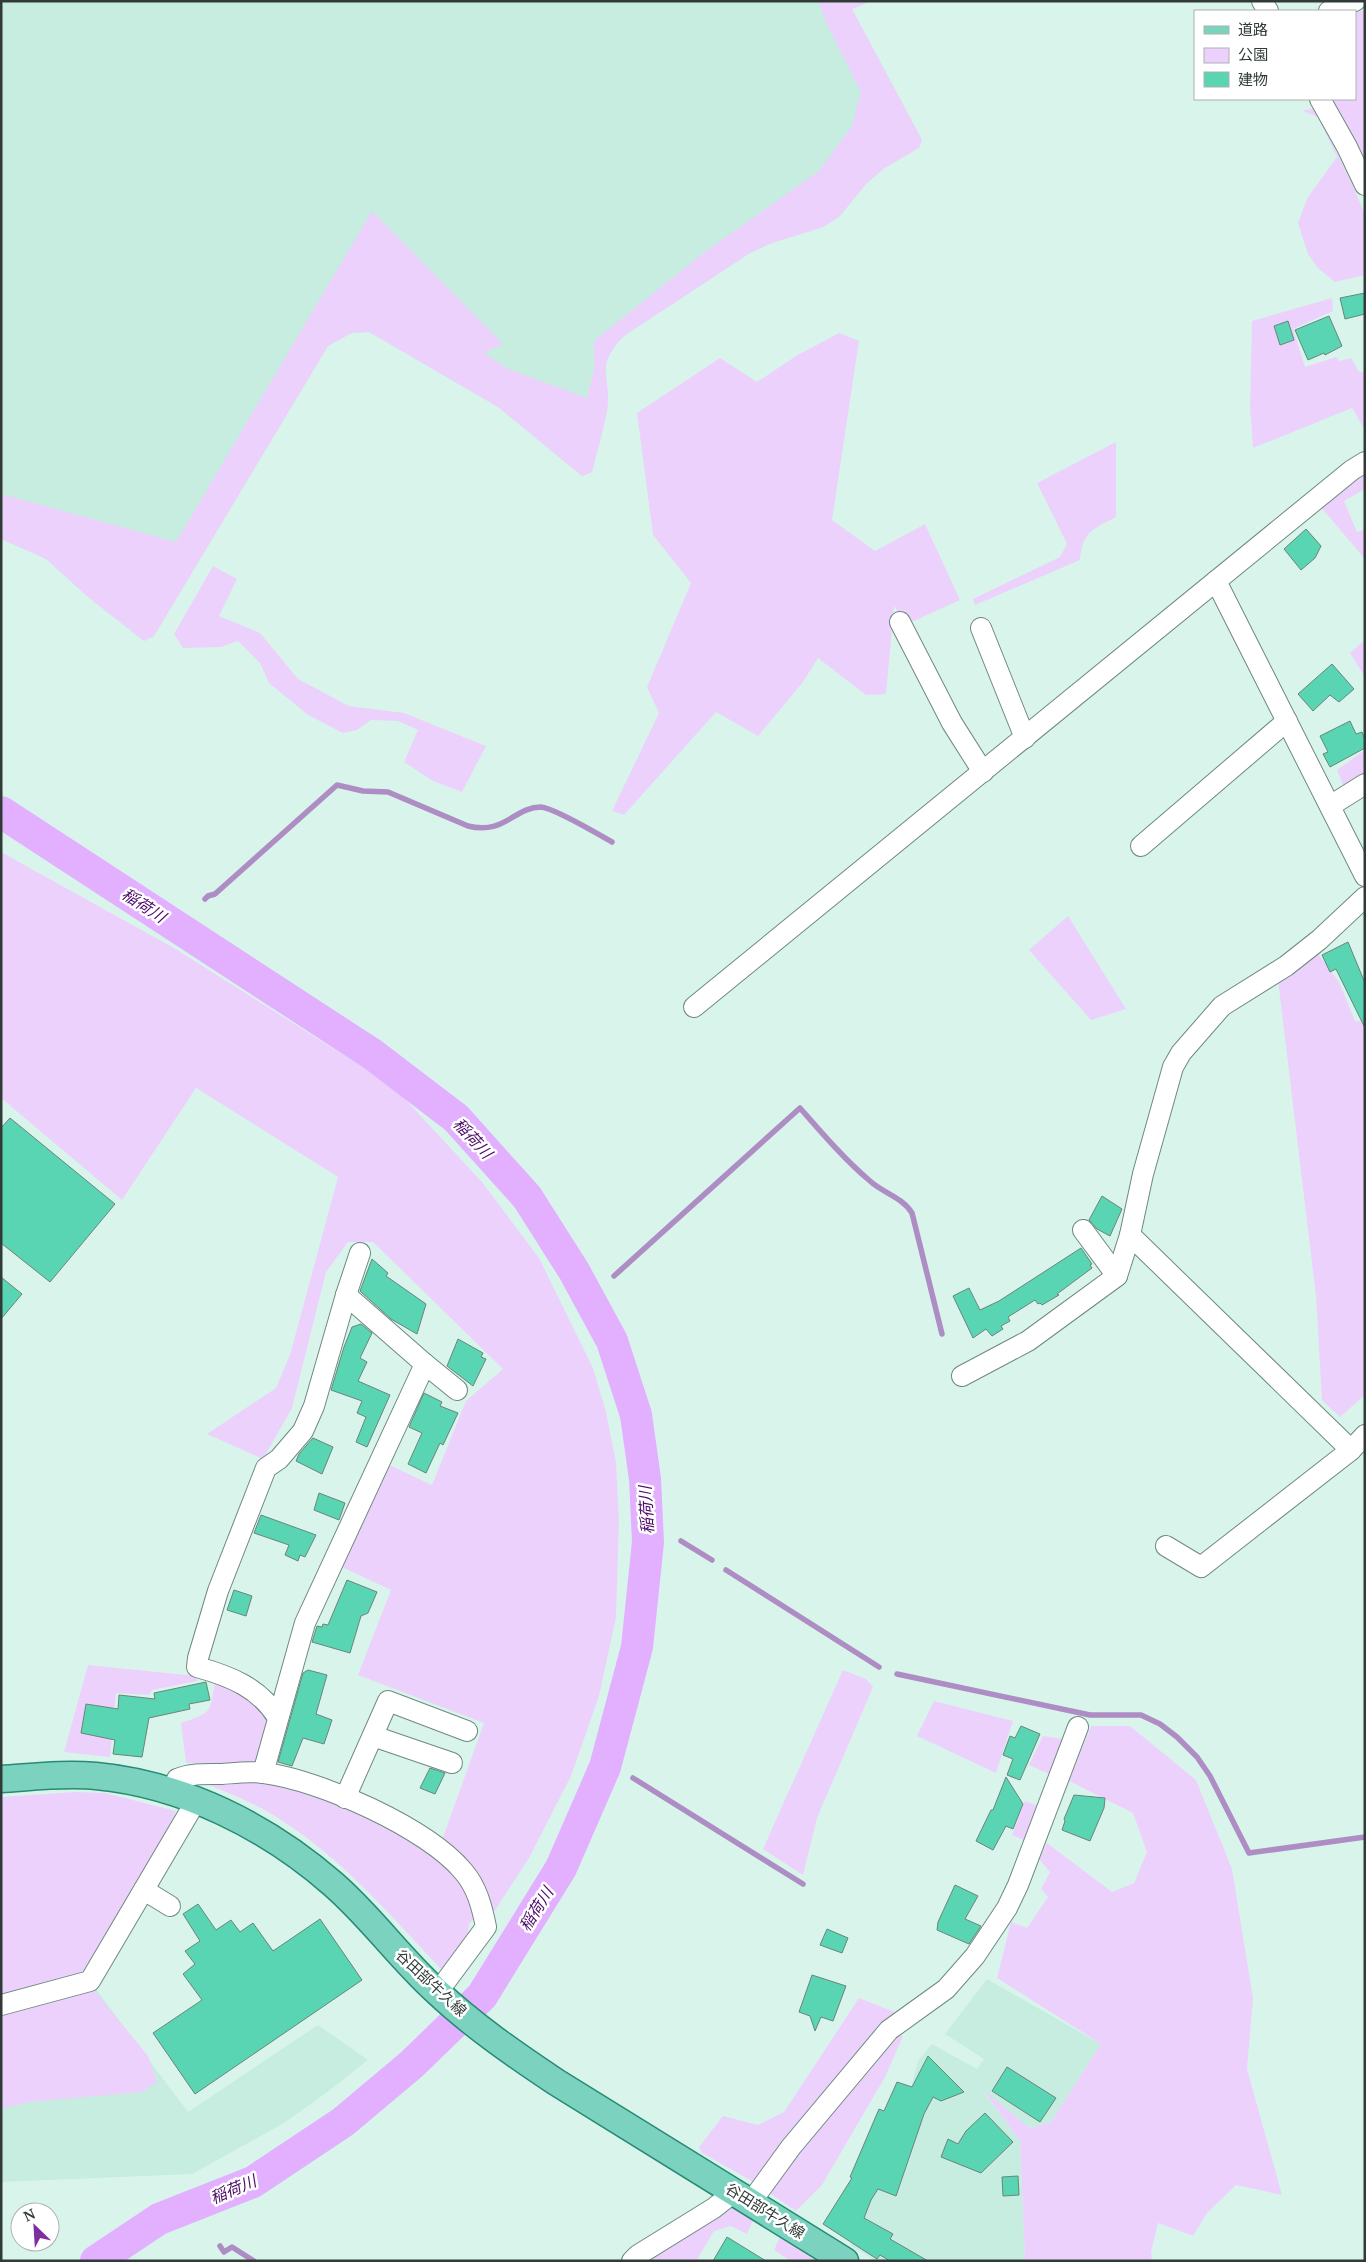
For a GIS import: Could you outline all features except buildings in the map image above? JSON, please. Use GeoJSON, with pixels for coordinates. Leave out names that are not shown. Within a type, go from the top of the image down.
{"type":"FeatureCollection","features":[{"type":"Feature","properties":{"kind":"main road","name":"谷田部牛久線"},"geometry":{"type":"LineString","coordinates":[[1,1779],[61,1774],[96,1776],[184,1797],[240,1819],[276,1840],[334,1885],[439,1994],[485,2032],[556,2082],[845,2261]]}},
{"type":"Feature","properties":{"kind":"street"},"geometry":{"type":"LineString","coordinates":[[1332,10],[1355,1]]}},
{"type":"Feature","properties":{"kind":"street"},"geometry":{"type":"LineString","coordinates":[[1321,100],[1348,147],[1365,185]]}},
{"type":"Feature","properties":{"kind":"street"},"geometry":{"type":"LineString","coordinates":[[694,1006],[1352,470],[1365,462]]}},
{"type":"Feature","properties":{"kind":"street"},"geometry":{"type":"LineString","coordinates":[[1216,581],[1365,876]]}},
{"type":"Feature","properties":{"kind":"street"},"geometry":{"type":"LineString","coordinates":[[900,622],[952,723],[983,772]]}},
{"type":"Feature","properties":{"kind":"street"},"geometry":{"type":"LineString","coordinates":[[981,628],[1025,738]]}},
{"type":"Feature","properties":{"kind":"street"},"geometry":{"type":"LineString","coordinates":[[1142,846],[1287,721]]}},
{"type":"Feature","properties":{"kind":"street"},"geometry":{"type":"LineString","coordinates":[[1330,806],[1365,784]]}},
{"type":"Feature","properties":{"kind":"street"},"geometry":{"type":"LineString","coordinates":[[962,1376],[1028,1341],[1117,1276],[1130,1236],[1143,1174],[1173,1068],[1181,1052],[1222,1006],[1286,966],[1319,940],[1365,897]]}},
{"type":"Feature","properties":{"kind":"street"},"geometry":{"type":"LineString","coordinates":[[1082,1230],[1117,1276]]}},
{"type":"Feature","properties":{"kind":"street"},"geometry":{"type":"LineString","coordinates":[[1130,1236],[1351,1450]]}},
{"type":"Feature","properties":{"kind":"street"},"geometry":{"type":"LineString","coordinates":[[278,1718],[260,1694],[232,1679],[197,1667],[198,1658],[218,1591],[266,1468],[280,1459],[303,1431],[314,1406],[360,1253]]}},
{"type":"Feature","properties":{"kind":"street"},"geometry":{"type":"LineString","coordinates":[[346,1295],[456,1390]]}},
{"type":"Feature","properties":{"kind":"street"},"geometry":{"type":"LineString","coordinates":[[263,1773],[305,1623],[425,1364]]}},
{"type":"Feature","properties":{"kind":"street"},"geometry":{"type":"LineString","coordinates":[[1166,1546],[1201,1567],[1351,1450],[1365,1435]]}},
{"type":"Feature","properties":{"kind":"street"},"geometry":{"type":"LineString","coordinates":[[345,1798],[388,1701],[467,1731]]}},
{"type":"Feature","properties":{"kind":"street"},"geometry":{"type":"LineString","coordinates":[[632,2261],[638,2255],[714,2208],[742,2197],[791,2147],[889,2030],[946,1989],[975,1956],[1007,1908],[1018,1885],[1078,1727]]}},
{"type":"Feature","properties":{"kind":"street"},"geometry":{"type":"LineString","coordinates":[[373,1736],[452,1763]]}},
{"type":"Feature","properties":{"kind":"street"},"geometry":{"type":"LineString","coordinates":[[1,2005],[90,1981],[144,1890],[184,1797],[177,1779],[189,1774],[263,1773],[298,1782],[345,1798],[384,1814],[420,1835],[463,1870],[473,1884],[482,1908],[486,1927],[446,1981],[439,1994]]}},
{"type":"Feature","properties":{"kind":"street"},"geometry":{"type":"LineString","coordinates":[[144,1890],[170,1906]]}},
{"type":"Feature","properties":{"kind":"shaded area"},"geometry":{"type":"Polygon","coordinates":[[[1,1],[871,1],[852,9],[922,140],[919,148],[883,169],[867,183],[839,217],[823,227],[772,243],[750,253],[624,336],[611,350],[606,363],[607,410],[592,472],[582,476],[498,407],[369,332],[352,333],[340,338],[328,346],[154,636],[144,641],[88,597],[46,559],[1,539],[1,1]]]}},
{"type":"Feature","properties":{"kind":"shaded area"},"geometry":{"type":"Polygon","coordinates":[[[987,1979],[1101,2044],[1051,2122],[1030,2128],[984,2092],[1020,2141],[1025,2261],[876,2261],[850,2245],[905,2111],[918,2061],[932,2044],[977,2069],[984,2059],[945,2034],[987,1979]]]}},
{"type":"Feature","properties":{"kind":"shaded area"},"geometry":{"type":"Polygon","coordinates":[[[95,1988],[188,2112],[318,2025],[368,2060],[284,2123],[192,2174],[1,2182],[1,2012],[95,1988]]]}},
{"type":"Feature","properties":{"kind":"green space"},"geometry":{"type":"Polygon","coordinates":[[[818,1],[871,1],[852,9],[922,140],[919,148],[883,169],[867,183],[839,217],[823,227],[772,243],[750,253],[624,336],[614,348],[606,365],[607,412],[592,472],[582,476],[498,407],[369,332],[352,333],[328,346],[154,636],[144,641],[88,597],[46,559],[1,539],[1,494],[176,542],[372,211],[503,344],[484,353],[508,369],[587,398],[594,370],[594,341],[702,254],[819,171],[852,126],[861,92],[826,22],[818,1]]]}},
{"type":"Feature","properties":{"kind":"green space"},"geometry":{"type":"Polygon","coordinates":[[[1365,10],[1365,166],[1330,100],[1356,100],[1356,13],[1365,10]]]}},
{"type":"Feature","properties":{"kind":"green space"},"geometry":{"type":"Polygon","coordinates":[[[1315,108],[1365,215],[1365,275],[1335,282],[1318,268],[1308,254],[1298,223],[1308,197],[1337,157],[1318,117],[1302,111],[1315,108]]]}},
{"type":"Feature","properties":{"kind":"green space"},"geometry":{"type":"Polygon","coordinates":[[[1332,298],[1333,311],[1293,329],[1305,367],[1336,357],[1340,361],[1351,358],[1359,372],[1365,372],[1365,430],[1352,408],[1253,448],[1250,407],[1252,321],[1332,298]]]}},
{"type":"Feature","properties":{"kind":"green space"},"geometry":{"type":"Polygon","coordinates":[[[839,333],[859,341],[832,520],[875,551],[925,524],[960,600],[907,624],[894,606],[886,694],[866,695],[818,658],[803,682],[758,736],[716,712],[624,815],[612,811],[659,713],[647,687],[691,583],[653,535],[637,413],[720,358],[757,382],[796,356],[839,333]]]}},
{"type":"Feature","properties":{"kind":"green space"},"geometry":{"type":"Polygon","coordinates":[[[1116,442],[1116,517],[1090,532],[1083,543],[1080,560],[975,605],[973,599],[1060,557],[1067,544],[1037,483],[1116,442]]]}},
{"type":"Feature","properties":{"kind":"green space"},"geometry":{"type":"Polygon","coordinates":[[[1365,470],[1363,490],[1344,501],[1357,532],[1365,529],[1364,558],[1320,506],[1365,470]]]}},
{"type":"Feature","properties":{"kind":"green space"},"geometry":{"type":"Polygon","coordinates":[[[213,566],[237,579],[219,616],[260,633],[298,679],[349,706],[404,713],[486,746],[462,792],[433,781],[404,762],[418,730],[398,721],[371,720],[357,730],[343,733],[308,715],[269,683],[260,663],[238,641],[221,647],[183,648],[174,634],[213,566]]]}},
{"type":"Feature","properties":{"kind":"green space"},"geometry":{"type":"Polygon","coordinates":[[[1365,640],[1365,677],[1350,653],[1365,640]]]}},
{"type":"Feature","properties":{"kind":"green space"},"geometry":{"type":"Polygon","coordinates":[[[1365,750],[1365,773],[1344,787],[1337,770],[1365,750]]]}},
{"type":"Feature","properties":{"kind":"green space"},"geometry":{"type":"Polygon","coordinates":[[[1,852],[174,948],[361,1066],[405,1099],[482,1182],[539,1258],[593,1368],[606,1412],[616,1462],[619,1520],[616,1617],[599,1696],[571,1776],[529,1858],[492,1915],[441,1843],[484,1723],[358,1675],[391,1590],[342,1567],[387,1464],[432,1485],[466,1401],[503,1369],[373,1242],[348,1242],[326,1272],[292,1408],[263,1459],[207,1434],[276,1388],[290,1355],[338,1177],[196,1088],[122,1200],[1,1098],[1,852]]]}},
{"type":"Feature","properties":{"kind":"green space"},"geometry":{"type":"Polygon","coordinates":[[[1068,916],[1126,1009],[1091,1020],[1029,950],[1068,916]]]}},
{"type":"Feature","properties":{"kind":"green space"},"geometry":{"type":"Polygon","coordinates":[[[1318,954],[1339,982],[1355,1021],[1365,1022],[1365,1395],[1340,1417],[1322,1400],[1316,1296],[1278,980],[1318,954]]]}},
{"type":"Feature","properties":{"kind":"green space"},"geometry":{"type":"Polygon","coordinates":[[[88,1665],[196,1676],[197,1681],[152,1690],[149,1695],[116,1693],[110,1757],[64,1752],[88,1665]]]}},
{"type":"Feature","properties":{"kind":"green space"},"geometry":{"type":"Polygon","coordinates":[[[843,1670],[866,1679],[873,1687],[817,1818],[803,1875],[763,1849],[843,1670]]]}},
{"type":"Feature","properties":{"kind":"green space"},"geometry":{"type":"Polygon","coordinates":[[[215,1681],[259,1700],[269,1720],[258,1766],[186,1763],[181,1723],[204,1714],[208,1710],[212,1700],[215,1681]]]}},
{"type":"Feature","properties":{"kind":"green space"},"geometry":{"type":"Polygon","coordinates":[[[934,1701],[1013,1721],[996,1773],[917,1736],[934,1701]]]}},
{"type":"Feature","properties":{"kind":"green space"},"geometry":{"type":"Polygon","coordinates":[[[1091,1726],[1130,1726],[1196,1780],[1232,1869],[1253,1998],[1247,2069],[1282,2195],[1236,2185],[1207,2213],[1193,2236],[1158,2223],[1151,2252],[1152,2261],[1025,2261],[1020,2141],[983,2090],[1030,2128],[1051,2122],[1101,2044],[997,1978],[1011,1922],[1027,1928],[1048,1897],[1041,1889],[1050,1872],[1039,1859],[1047,1843],[1112,1892],[1134,1883],[1147,1852],[1133,1813],[1069,1781],[1091,1726]]]}},
{"type":"Feature","properties":{"kind":"green space"},"geometry":{"type":"Polygon","coordinates":[[[1043,1736],[1064,1739],[1049,1774],[1029,1765],[1043,1736]]]}},
{"type":"Feature","properties":{"kind":"green space"},"geometry":{"type":"Polygon","coordinates":[[[220,1779],[294,1785],[384,1823],[426,1853],[449,1866],[468,1889],[476,1916],[469,1924],[467,1939],[442,1970],[345,1869],[323,1851],[278,1818],[259,1807],[199,1781],[220,1779]]]}},
{"type":"Feature","properties":{"kind":"green space"},"geometry":{"type":"Polygon","coordinates":[[[76,1792],[105,1793],[176,1811],[154,1859],[79,1977],[1,1998],[1,1797],[76,1792]]]}},
{"type":"Feature","properties":{"kind":"green space"},"geometry":{"type":"Polygon","coordinates":[[[1025,1801],[1038,1806],[1024,1840],[1012,1835],[1025,1801]]]}},
{"type":"Feature","properties":{"kind":"green space"},"geometry":{"type":"Polygon","coordinates":[[[94,1990],[148,2056],[157,2082],[143,2092],[29,2102],[1,2109],[1,2014],[94,1990]]]}},
{"type":"Feature","properties":{"kind":"green space"},"geometry":{"type":"Polygon","coordinates":[[[859,1998],[902,2015],[757,2184],[702,2153],[699,2147],[723,2116],[758,2125],[784,2112],[859,1998]]]}},
{"type":"Feature","properties":{"kind":"green space"},"geometry":{"type":"Polygon","coordinates":[[[892,2034],[903,2036],[885,2077],[822,2185],[796,2211],[765,2190],[892,2034]]]}},
{"type":"Feature","properties":{"kind":"green space"},"geometry":{"type":"Polygon","coordinates":[[[733,2207],[753,2220],[747,2234],[731,2226],[714,2231],[696,2261],[645,2261],[714,2216],[733,2207]]]}},
{"type":"Feature","properties":{"kind":"green space"},"geometry":{"type":"Polygon","coordinates":[[[780,2237],[817,2261],[791,2261],[774,2250],[780,2237]]]}},
{"type":"Feature","properties":{"kind":"waterway"},"geometry":{"type":"LineString","coordinates":[[205,899],[215,894],[337,785],[363,791],[388,792],[468,826],[481,828],[500,824],[532,808],[547,808],[612,842]]}},
{"type":"Feature","properties":{"kind":"waterway","name":"稲荷川"},"geometry":{"type":"LineString","coordinates":[[1,812],[372,1054],[456,1118],[527,1197],[574,1271],[612,1341],[636,1415],[645,1479],[648,1542],[637,1647],[605,1767],[561,1868],[482,1996],[412,2064],[343,2122],[253,2182],[159,2219],[96,2261]]}},
{"type":"Feature","properties":{"kind":"waterway"},"geometry":{"type":"LineString","coordinates":[[614,1276],[800,1108],[860,1173],[898,1199],[912,1213],[942,1334]]}},
{"type":"Feature","properties":{"kind":"waterway"},"geometry":{"type":"LineString","coordinates":[[681,1541],[712,1560]]}},
{"type":"Feature","properties":{"kind":"waterway"},"geometry":{"type":"LineString","coordinates":[[726,1570],[879,1667]]}},
{"type":"Feature","properties":{"kind":"waterway"},"geometry":{"type":"LineString","coordinates":[[897,1674],[1090,1715],[1141,1715],[1160,1724],[1177,1737],[1197,1757],[1210,1776],[1249,1853],[1365,1837]]}},
{"type":"Feature","properties":{"kind":"waterway"},"geometry":{"type":"LineString","coordinates":[[633,1778],[803,1884]]}},
{"type":"Feature","properties":{"kind":"waterway"},"geometry":{"type":"LineString","coordinates":[[220,2246],[224,2252],[232,2247],[254,2261]]}}]}
